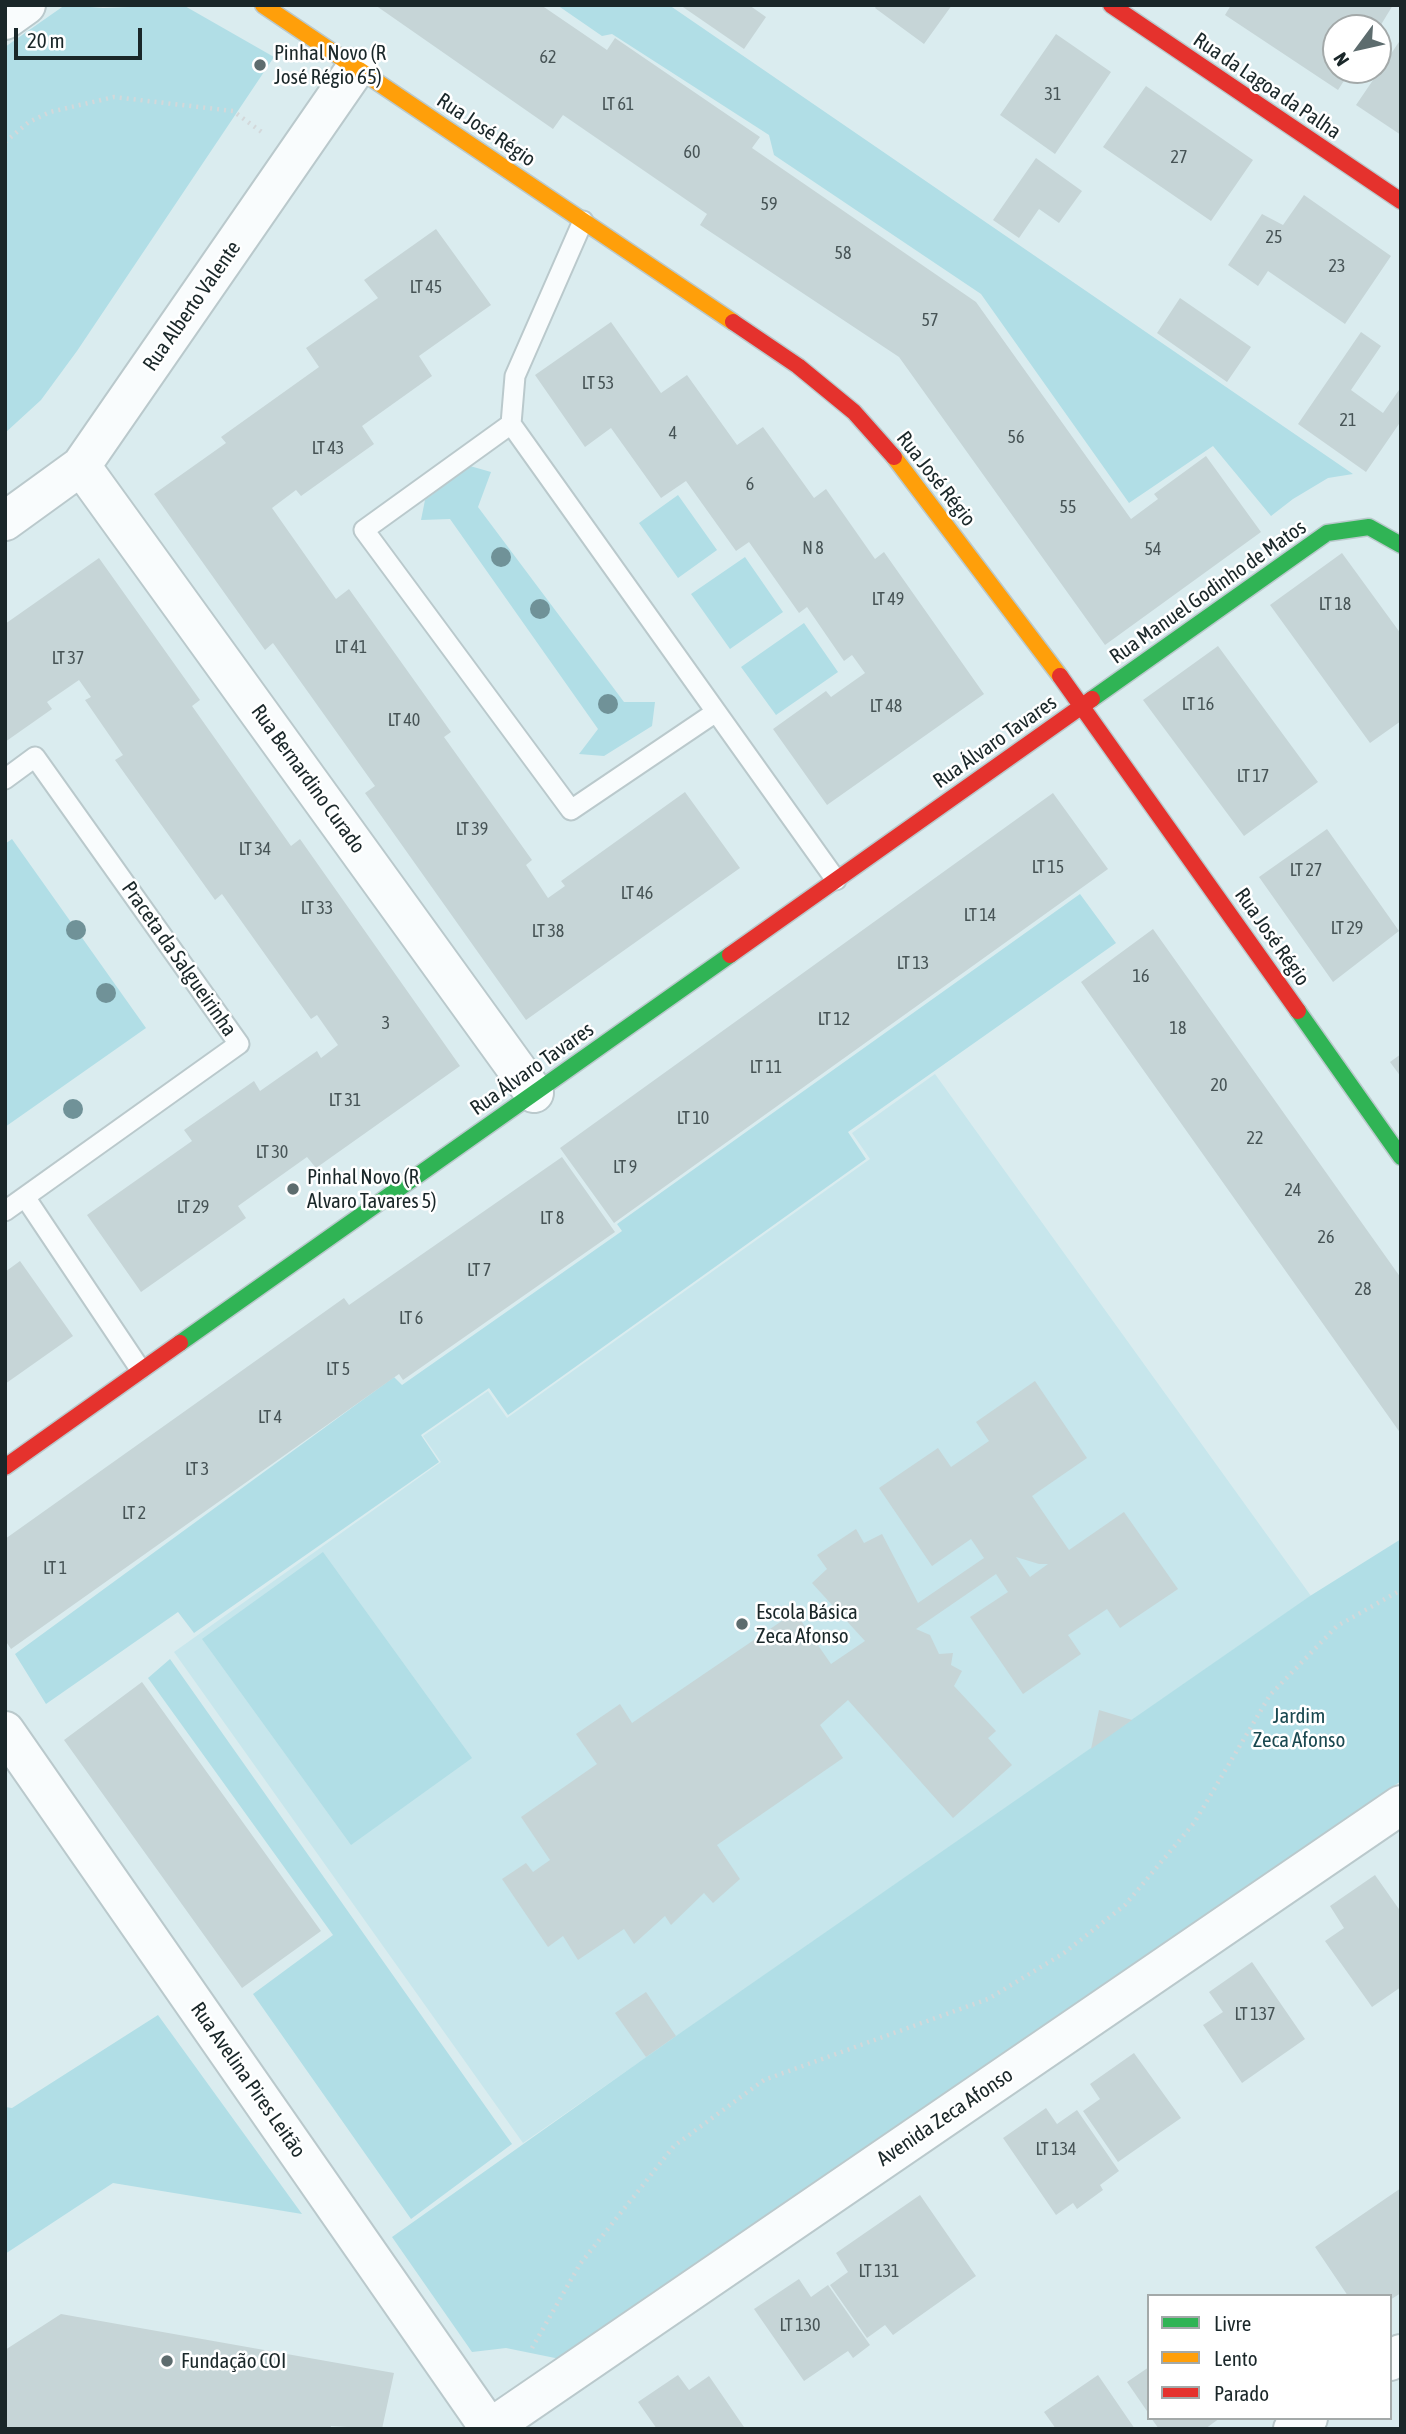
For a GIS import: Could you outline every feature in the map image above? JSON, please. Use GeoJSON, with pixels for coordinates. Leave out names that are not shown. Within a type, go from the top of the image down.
{"type":"FeatureCollection","features":[{"type":"Feature","properties":{"kind":"street"},"geometry":{"type":"LineString","coordinates":[[5,20],[26,5]]}},
{"type":"Feature","properties":{"kind":"street","name":"Rua José Régio"},"geometry":{"type":"LineString","coordinates":[[263,5],[798,366],[854,412],[904,469],[1083,706],[1401,1157]]}},
{"type":"Feature","properties":{"kind":"street","name":"Rua da Lagoa da Palha"},"geometry":{"type":"LineString","coordinates":[[1111,5],[1401,201]]}},
{"type":"Feature","properties":{"kind":"street","name":"Rua Alberto Valente"},"geometry":{"type":"LineString","coordinates":[[5,521],[81,466],[356,68]]}},
{"type":"Feature","properties":{"kind":"street","name":"Rua Bernardino Curado"},"geometry":{"type":"LineString","coordinates":[[81,466],[534,1093]]}},
{"type":"Feature","properties":{"kind":"street","name":"Rua Manuel Godinho de Matos"},"geometry":{"type":"LineString","coordinates":[[1083,706],[1327,533],[1369,527],[1401,545]]}},
{"type":"Feature","properties":{"kind":"street","name":"Rua Álvaro Tavares"},"geometry":{"type":"LineString","coordinates":[[5,1467],[140,1369],[1083,706]]}},
{"type":"Feature","properties":{"kind":"street","name":"Rua Avelina Pires Leitão"},"geometry":{"type":"LineString","coordinates":[[8,1742],[489,2429]]}},
{"type":"Feature","properties":{"kind":"street","name":"Avenida Zeca Afonso"},"geometry":{"type":"LineString","coordinates":[[489,2429],[1401,1805]]}},
{"type":"Feature","properties":{"kind":"lane"},"geometry":{"type":"LineString","coordinates":[[583,221],[515,376],[511,424],[836,880]]}},
{"type":"Feature","properties":{"kind":"lane"},"geometry":{"type":"LineString","coordinates":[[511,424],[364,530],[571,810],[716,712]]}},
{"type":"Feature","properties":{"kind":"lane","name":"Praceta da Salgueirinha"},"geometry":{"type":"LineString","coordinates":[[5,779],[35,757],[239,1044],[5,1211]]}},
{"type":"Feature","properties":{"kind":"lane"},"geometry":{"type":"LineString","coordinates":[[24,1197],[140,1369]]}},
{"type":"Feature","properties":{"kind":"path"},"geometry":{"type":"LineString","coordinates":[[5,142],[30,122],[50,112],[114,97],[233,111],[295,156]]}},
{"type":"Feature","properties":{"kind":"path"},"geometry":{"type":"LineString","coordinates":[[536,2397],[529,2353],[580,2264],[674,2146],[764,2080],[988,1999],[1065,1953],[1125,1905],[1194,1823],[1270,1695],[1337,1626],[1401,1590]]}},
{"type":"Feature","properties":{"kind":"shaded area","name":"Escola Básica Zeca Afonso"},"geometry":{"type":"Polygon","coordinates":[[[935,1074],[1311,1596],[523,2143],[174,1652],[441,1462],[423,1436],[488,1391],[507,1418],[870,1159],[852,1133],[935,1074]]]}},
{"type":"Feature","properties":{"kind":"green space"},"geometry":{"type":"Polygon","coordinates":[[[65,5],[103,8],[183,5],[274,57],[77,351],[41,400],[5,433],[5,47],[65,5]]]}},
{"type":"Feature","properties":{"kind":"green space"},"geometry":{"type":"Polygon","coordinates":[[[557,5],[669,5],[1353,474],[1328,478],[1271,516],[1213,446],[1129,503],[981,294],[774,155],[769,135],[612,34],[602,36],[557,5]]]}},
{"type":"Feature","properties":{"kind":"green space"},"geometry":{"type":"Polygon","coordinates":[[[470,466],[491,472],[478,507],[624,702],[655,702],[652,726],[604,756],[579,754],[598,729],[450,519],[421,520],[425,500],[470,466]]]}},
{"type":"Feature","properties":{"kind":"green space"},"geometry":{"type":"Polygon","coordinates":[[[678,495],[717,550],[678,578],[639,523],[678,495]]]}},
{"type":"Feature","properties":{"kind":"green space"},"geometry":{"type":"Polygon","coordinates":[[[745,557],[783,612],[730,649],[691,594],[745,557]]]}},
{"type":"Feature","properties":{"kind":"green space"},"geometry":{"type":"Polygon","coordinates":[[[804,623],[838,672],[776,715],[741,667],[804,623]]]}},
{"type":"Feature","properties":{"kind":"green space"},"geometry":{"type":"Polygon","coordinates":[[[12,839],[146,1028],[5,1127],[5,844],[12,839]]]}},
{"type":"Feature","properties":{"kind":"green space"},"geometry":{"type":"Polygon","coordinates":[[[1080,894],[1116,943],[848,1132],[866,1159],[508,1415],[489,1388],[421,1435],[439,1462],[194,1633],[178,1612],[46,1704],[15,1654],[394,1377],[402,1385],[622,1231],[617,1224],[1080,894]]]}},
{"type":"Feature","properties":{"kind":"green space","name":"Jardim Zeca Afonso"},"geometry":{"type":"Polygon","coordinates":[[[1401,1539],[1401,1781],[560,2359],[506,2348],[472,2352],[392,2237],[676,2036],[1310,1596],[1401,1539]]]}},
{"type":"Feature","properties":{"kind":"green space"},"geometry":{"type":"Polygon","coordinates":[[[323,1552],[472,1758],[351,1845],[202,1639],[323,1552]]]}},
{"type":"Feature","properties":{"kind":"green space"},"geometry":{"type":"Polygon","coordinates":[[[170,1659],[512,2144],[411,2219],[253,1994],[333,1935],[148,1678],[170,1659]]]}},
{"type":"Feature","properties":{"kind":"green space"},"geometry":{"type":"Polygon","coordinates":[[[158,2015],[302,2214],[113,2183],[5,2254],[5,2107],[12,2108],[158,2015]]]}},
{"type":"Feature","properties":{"kind":"building"},"geometry":{"type":"Polygon","coordinates":[[[375,5],[541,5],[607,50],[615,38],[760,137],[752,148],[976,302],[1131,519],[1158,499],[1154,494],[1206,456],[1261,532],[1105,645],[899,357],[700,225],[707,214],[563,115],[553,129],[375,5]]]}},
{"type":"Feature","properties":{"kind":"building"},"geometry":{"type":"Polygon","coordinates":[[[680,5],[749,5],[766,17],[744,49],[680,5]]]}},
{"type":"Feature","properties":{"kind":"building"},"geometry":{"type":"Polygon","coordinates":[[[877,5],[952,5],[924,44],[875,8],[877,5]]]}},
{"type":"Feature","properties":{"kind":"building"},"geometry":{"type":"Polygon","coordinates":[[[1231,5],[1393,5],[1388,14],[1322,14],[1322,79],[1225,15],[1231,5]]]}},
{"type":"Feature","properties":{"kind":"building"},"geometry":{"type":"Polygon","coordinates":[[[1056,34],[1111,72],[1055,154],[1000,115],[1056,34]]]}},
{"type":"Feature","properties":{"kind":"building"},"geometry":{"type":"Polygon","coordinates":[[[1401,39],[1401,135],[1356,105],[1370,84],[1392,84],[1392,52],[1401,39]]]}},
{"type":"Feature","properties":{"kind":"building"},"geometry":{"type":"Polygon","coordinates":[[[1329,84],[1342,84],[1338,90],[1329,84]]]}},
{"type":"Feature","properties":{"kind":"building"},"geometry":{"type":"Polygon","coordinates":[[[1146,86],[1253,160],[1211,221],[1103,147],[1146,86]]]}},
{"type":"Feature","properties":{"kind":"building"},"geometry":{"type":"Polygon","coordinates":[[[1036,158],[1082,191],[1059,223],[1039,209],[1019,238],[993,220],[1036,158]]]}},
{"type":"Feature","properties":{"kind":"building"},"geometry":{"type":"Polygon","coordinates":[[[1304,195],[1391,256],[1345,324],[1268,271],[1258,286],[1228,265],[1262,214],[1283,225],[1304,195]]]}},
{"type":"Feature","properties":{"kind":"building"},"geometry":{"type":"Polygon","coordinates":[[[436,229],[491,305],[419,356],[432,376],[362,426],[374,444],[301,496],[296,490],[272,508],[336,599],[349,589],[451,732],[444,737],[532,860],[526,865],[548,898],[565,886],[561,881],[685,792],[740,868],[526,1020],[365,793],[375,786],[273,643],[265,650],[154,494],[226,443],[221,437],[319,367],[306,348],[378,298],[364,280],[436,229]]]}},
{"type":"Feature","properties":{"kind":"building"},"geometry":{"type":"Polygon","coordinates":[[[1180,298],[1251,347],[1227,382],[1157,333],[1180,298]]]}},
{"type":"Feature","properties":{"kind":"building"},"geometry":{"type":"Polygon","coordinates":[[[611,322],[661,393],[687,375],[737,445],[763,427],[814,498],[826,489],[875,559],[884,552],[984,694],[827,805],[773,729],[826,691],[831,697],[865,673],[852,655],[844,661],[807,607],[799,613],[749,542],[736,551],[686,481],[661,498],[611,428],[585,447],[535,375],[611,322]]]}},
{"type":"Feature","properties":{"kind":"building"},"geometry":{"type":"Polygon","coordinates":[[[1361,332],[1381,346],[1351,390],[1383,413],[1401,387],[1401,421],[1366,472],[1298,424],[1361,332]]]}},
{"type":"Feature","properties":{"kind":"building"},"geometry":{"type":"Polygon","coordinates":[[[1342,553],[1401,634],[1401,721],[1370,743],[1270,605],[1342,553]]]}},
{"type":"Feature","properties":{"kind":"building"},"geometry":{"type":"Polygon","coordinates":[[[99,558],[200,700],[192,706],[291,846],[300,839],[460,1066],[316,1168],[307,1157],[238,1206],[246,1218],[141,1292],[87,1215],[192,1141],[184,1130],[254,1081],[260,1091],[317,1051],[321,1058],[338,1045],[317,1015],[311,1019],[222,894],[215,900],[115,760],[123,755],[85,700],[91,697],[79,680],[47,702],[52,709],[5,742],[5,624],[99,558]]]}},
{"type":"Feature","properties":{"kind":"building"},"geometry":{"type":"Polygon","coordinates":[[[1218,646],[1318,782],[1244,836],[1143,700],[1218,646]]]}},
{"type":"Feature","properties":{"kind":"building"},"geometry":{"type":"Polygon","coordinates":[[[1053,793],[1108,869],[614,1223],[560,1148],[1053,793]]]}},
{"type":"Feature","properties":{"kind":"building"},"geometry":{"type":"Polygon","coordinates":[[[1327,829],[1399,931],[1333,982],[1259,877],[1327,829]]]}},
{"type":"Feature","properties":{"kind":"building"},"geometry":{"type":"Polygon","coordinates":[[[1153,929],[1401,1278],[1401,1434],[1081,982],[1153,929]]]}},
{"type":"Feature","properties":{"kind":"building"},"geometry":{"type":"Polygon","coordinates":[[[1401,1054],[1401,1077],[1390,1062],[1401,1054]]]}},
{"type":"Feature","properties":{"kind":"building"},"geometry":{"type":"Polygon","coordinates":[[[562,1157],[615,1232],[403,1380],[399,1374],[11,1649],[5,1640],[5,1539],[344,1298],[349,1305],[562,1157]]]}},
{"type":"Feature","properties":{"kind":"building"},"geometry":{"type":"Polygon","coordinates":[[[20,1261],[73,1336],[5,1384],[5,1272],[20,1261]]]}},
{"type":"Feature","properties":{"kind":"building"},"geometry":{"type":"Polygon","coordinates":[[[1035,1381],[1087,1458],[1032,1496],[1069,1550],[1124,1512],[1178,1589],[1120,1628],[1107,1609],[1068,1635],[1081,1654],[1023,1694],[970,1617],[1008,1592],[996,1574],[916,1629],[930,1635],[939,1654],[953,1653],[951,1665],[962,1671],[954,1686],[996,1731],[988,1738],[1012,1765],[953,1818],[848,1700],[820,1725],[843,1758],[717,1845],[740,1879],[713,1903],[704,1893],[671,1925],[665,1916],[634,1944],[624,1929],[578,1960],[563,1936],[548,1947],[502,1879],[526,1863],[533,1872],[550,1860],[521,1817],[597,1764],[576,1734],[620,1704],[632,1723],[795,1612],[831,1664],[865,1641],[812,1583],[827,1569],[817,1555],[856,1529],[864,1543],[882,1534],[918,1603],[984,1558],[971,1539],[932,1566],[879,1488],[938,1448],[951,1467],[989,1441],[976,1422],[1035,1381]],[[1016,1557],[1030,1577],[1048,1564],[1016,1557]]]}},
{"type":"Feature","properties":{"kind":"building"},"geometry":{"type":"Polygon","coordinates":[[[142,1682],[321,1931],[242,1988],[64,1740],[142,1682]]]}},
{"type":"Feature","properties":{"kind":"building"},"geometry":{"type":"Polygon","coordinates":[[[1099,1710],[1132,1720],[1091,1749],[1099,1710]]]}},
{"type":"Feature","properties":{"kind":"building"},"geometry":{"type":"Polygon","coordinates":[[[1375,1875],[1401,1912],[1401,1987],[1372,2007],[1325,1941],[1344,1928],[1330,1906],[1375,1875]]]}},
{"type":"Feature","properties":{"kind":"building"},"geometry":{"type":"Polygon","coordinates":[[[1252,1962],[1305,2039],[1242,2083],[1203,2025],[1223,2012],[1209,1992],[1252,1962]]]}},
{"type":"Feature","properties":{"kind":"building"},"geometry":{"type":"Polygon","coordinates":[[[646,1992],[676,2036],[646,2057],[615,2013],[646,1992]]]}},
{"type":"Feature","properties":{"kind":"building"},"geometry":{"type":"Polygon","coordinates":[[[1134,2053],[1181,2118],[1118,2162],[1083,2111],[1100,2099],[1090,2084],[1134,2053]]]}},
{"type":"Feature","properties":{"kind":"building"},"geometry":{"type":"Polygon","coordinates":[[[1046,2108],[1057,2124],[1077,2110],[1119,2171],[1100,2185],[1103,2190],[1077,2209],[1073,2203],[1056,2215],[1003,2138],[1046,2108]]]}},
{"type":"Feature","properties":{"kind":"building"},"geometry":{"type":"Polygon","coordinates":[[[1401,2188],[1401,2293],[1392,2299],[1392,2294],[1347,2294],[1315,2247],[1401,2188]]]}},
{"type":"Feature","properties":{"kind":"building"},"geometry":{"type":"Polygon","coordinates":[[[920,2195],[976,2276],[893,2335],[885,2325],[867,2338],[830,2285],[848,2272],[836,2253],[920,2195]]]}},
{"type":"Feature","properties":{"kind":"building"},"geometry":{"type":"Polygon","coordinates":[[[799,2279],[811,2297],[828,2285],[870,2345],[853,2358],[848,2351],[804,2381],[754,2309],[799,2279]]]}},
{"type":"Feature","properties":{"kind":"building","name":"Fundação COI"},"geometry":{"type":"Polygon","coordinates":[[[61,2314],[394,2373],[382,2429],[331,2426],[330,2429],[5,2429],[5,2350],[61,2314]]]}},
{"type":"Feature","properties":{"kind":"building"},"geometry":{"type":"Polygon","coordinates":[[[1147,2368],[1147,2411],[1127,2382],[1147,2368]]]}},
{"type":"Feature","properties":{"kind":"building"},"geometry":{"type":"Polygon","coordinates":[[[678,2375],[689,2390],[709,2376],[744,2427],[657,2429],[638,2402],[678,2375]]]}},
{"type":"Feature","properties":{"kind":"building"},"geometry":{"type":"Polygon","coordinates":[[[1098,2375],[1135,2429],[1056,2429],[1044,2412],[1098,2375]]]}},
{"type":"Feature","properties":{"kind":"building"},"geometry":{"type":"Polygon","coordinates":[[[1152,2420],[1217,2420],[1205,2429],[1159,2429],[1152,2420]]]}},
{"type":"Feature","properties":{"kind":"traffic: fast"},"geometry":{"type":"LineString","coordinates":[[1092,699],[1327,533],[1369,527],[1401,545]]}},
{"type":"Feature","properties":{"kind":"traffic: fast"},"geometry":{"type":"LineString","coordinates":[[180,1343],[730,955]]}},
{"type":"Feature","properties":{"kind":"traffic: fast"},"geometry":{"type":"LineString","coordinates":[[1298,1011],[1401,1157]]}},
{"type":"Feature","properties":{"kind":"traffic: slow"},"geometry":{"type":"LineString","coordinates":[[263,5],[733,322]]}},
{"type":"Feature","properties":{"kind":"traffic: slow"},"geometry":{"type":"LineString","coordinates":[[894,457],[1060,676]]}},
{"type":"Feature","properties":{"kind":"traffic: jam"},"geometry":{"type":"LineString","coordinates":[[1111,5],[1401,201]]}},
{"type":"Feature","properties":{"kind":"traffic: jam"},"geometry":{"type":"LineString","coordinates":[[733,322],[798,366],[854,412],[894,457]]}},
{"type":"Feature","properties":{"kind":"traffic: jam"},"geometry":{"type":"LineString","coordinates":[[1060,676],[1298,1011]]}},
{"type":"Feature","properties":{"kind":"traffic: jam"},"geometry":{"type":"LineString","coordinates":[[730,955],[1092,699]]}},
{"type":"Feature","properties":{"kind":"traffic: jam"},"geometry":{"type":"LineString","coordinates":[[5,1467],[180,1343]]}},
{"type":"Feature","properties":{"kind":"place","name":"Pinhal Novo (R José Régio 65)"},"geometry":{"type":"Point","coordinates":[260,65]}},
{"type":"Feature","properties":{"kind":"place","name":"Pinhal Novo (R Alvaro Tavares 5)"},"geometry":{"type":"Point","coordinates":[293,1189]}},
{"type":"Feature","properties":{"kind":"place","name":"Escola Básica Zeca Afonso"},"geometry":{"type":"Point","coordinates":[742,1624]}},
{"type":"Feature","properties":{"kind":"place","name":"Fundação COI"},"geometry":{"type":"Point","coordinates":[167,2361]}}]}
